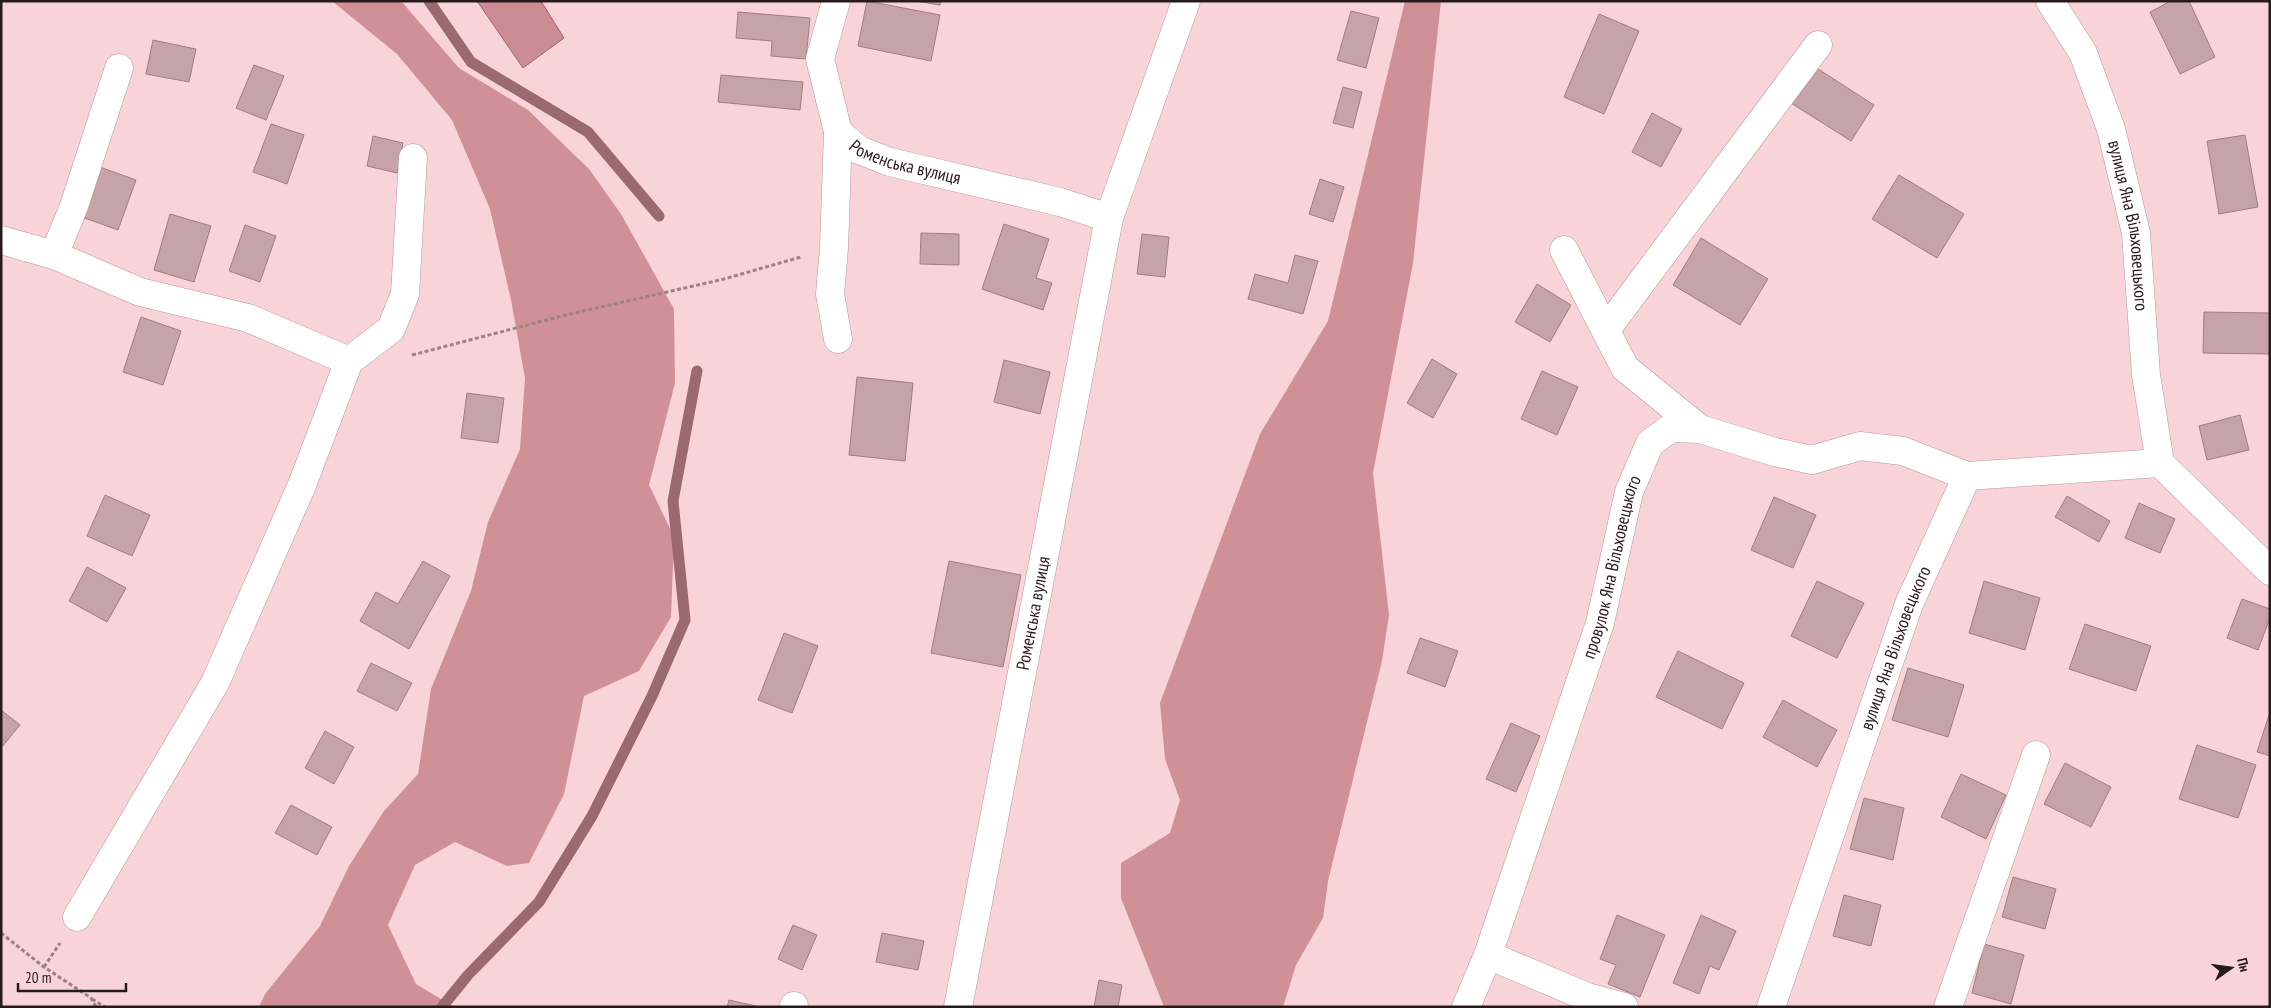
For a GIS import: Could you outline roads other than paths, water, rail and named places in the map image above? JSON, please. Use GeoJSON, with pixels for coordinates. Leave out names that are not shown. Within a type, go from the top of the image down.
{"type":"FeatureCollection","features":[{"type":"Feature","properties":{"kind":"street","name":"Роменська вулиця"},"geometry":{"type":"LineString","coordinates":[[836,1],[820,59],[838,132],[859,150],[890,162],[1060,202],[1109,218]]}},
{"type":"Feature","properties":{"kind":"street","name":"Роменська вулиця"},"geometry":{"type":"LineString","coordinates":[[958,1007],[1109,218],[1186,1]]}},
{"type":"Feature","properties":{"kind":"street","name":"вулиця Яна Вільховецького"},"geometry":{"type":"LineString","coordinates":[[2050,1],[2083,53],[2111,129],[2134,223],[2146,374],[2160,463]]}},
{"type":"Feature","properties":{"kind":"street"},"geometry":{"type":"LineString","coordinates":[[1606,330],[1818,45]]}},
{"type":"Feature","properties":{"kind":"street"},"geometry":{"type":"LineString","coordinates":[[54,255],[74,206],[119,68]]}},
{"type":"Feature","properties":{"kind":"street"},"geometry":{"type":"LineString","coordinates":[[838,132],[834,248],[830,294],[838,339]]}},
{"type":"Feature","properties":{"kind":"street"},"geometry":{"type":"LineString","coordinates":[[77,917],[216,683],[302,485],[349,361],[391,329],[405,294],[413,158]]}},
{"type":"Feature","properties":{"kind":"street"},"geometry":{"type":"LineString","coordinates":[[1,240],[54,255],[140,292],[248,318],[349,361]]}},
{"type":"Feature","properties":{"kind":"street"},"geometry":{"type":"LineString","coordinates":[[1564,250],[1625,368],[1700,429]]}},
{"type":"Feature","properties":{"kind":"street","name":"провулок Яна Вільховецького"},"geometry":{"type":"LineString","coordinates":[[1466,1007],[1488,954],[1600,623],[1629,492],[1650,444],[1671,428],[1700,429],[1775,452],[1812,460],[1860,446],[1903,451],[1968,476]]}},
{"type":"Feature","properties":{"kind":"street"},"geometry":{"type":"LineString","coordinates":[[1968,476],[2160,463],[2270,571]]}},
{"type":"Feature","properties":{"kind":"street","name":"вулиця Яна Вільховецького"},"geometry":{"type":"LineString","coordinates":[[1771,1007],[1909,604],[1968,476]]}},
{"type":"Feature","properties":{"kind":"street"},"geometry":{"type":"LineString","coordinates":[[1948,1007],[2036,755]]}},
{"type":"Feature","properties":{"kind":"street"},"geometry":{"type":"LineString","coordinates":[[1488,954],[1587,997],[1624,1007]]}},
{"type":"Feature","properties":{"kind":"waterway"},"geometry":{"type":"LineString","coordinates":[[429,1],[471,62],[588,132],[659,216]]}},
{"type":"Feature","properties":{"kind":"waterway"},"geometry":{"type":"LineString","coordinates":[[442,1007],[468,975],[539,902],[592,816],[652,696],[685,620],[673,501],[697,371]]}}]}
